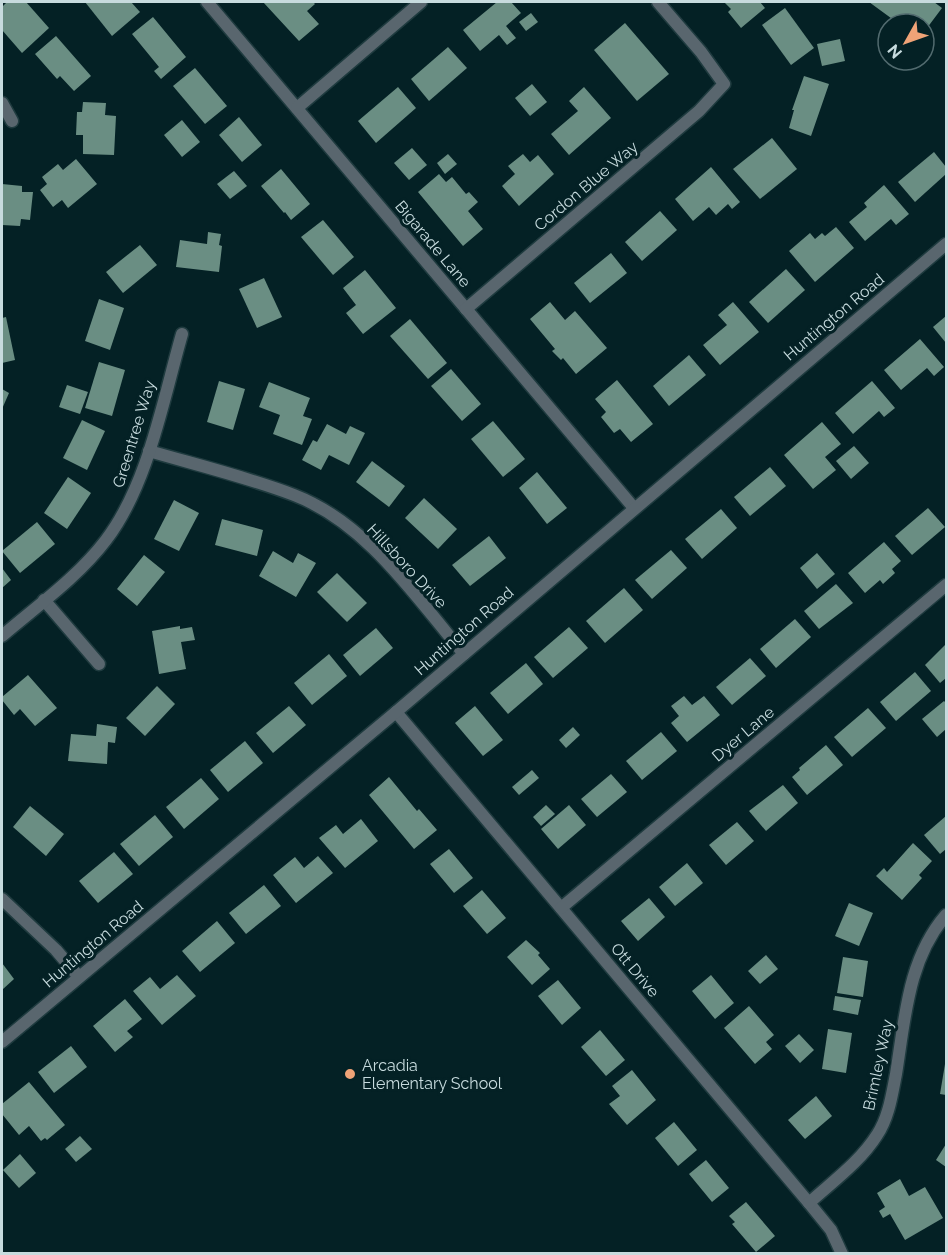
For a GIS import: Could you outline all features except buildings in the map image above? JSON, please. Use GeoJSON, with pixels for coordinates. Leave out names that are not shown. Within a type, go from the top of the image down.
{"type":"FeatureCollection","features":[{"type":"Feature","properties":{"kind":"street","name":"Bigarade Lane"},"geometry":{"type":"LineString","coordinates":[[207,2],[634,507]]}},
{"type":"Feature","properties":{"kind":"street"},"geometry":{"type":"LineString","coordinates":[[297,108],[422,2]]}},
{"type":"Feature","properties":{"kind":"street","name":"Cordon Blue Way"},"geometry":{"type":"LineString","coordinates":[[466,309],[699,111],[724,84],[701,52],[658,2]]}},
{"type":"Feature","properties":{"kind":"street"},"geometry":{"type":"LineString","coordinates":[[2,103],[12,121]]}},
{"type":"Feature","properties":{"kind":"street","name":"Huntington Road"},"geometry":{"type":"LineString","coordinates":[[2,1042],[396,712],[634,507],[946,244]]}},
{"type":"Feature","properties":{"kind":"street","name":"Greentree Way"},"geometry":{"type":"LineString","coordinates":[[2,636],[81,569],[107,540],[133,497],[149,451],[182,334]]}},
{"type":"Feature","properties":{"kind":"street","name":"Hillsboro Drive"},"geometry":{"type":"LineString","coordinates":[[149,451],[295,495],[321,509],[347,526],[371,546],[401,578],[464,654]]}},
{"type":"Feature","properties":{"kind":"street","name":"Dyer Lane"},"geometry":{"type":"LineString","coordinates":[[561,909],[946,585]]}},
{"type":"Feature","properties":{"kind":"street"},"geometry":{"type":"LineString","coordinates":[[44,600],[99,664]]}},
{"type":"Feature","properties":{"kind":"street","name":"Ott Drive"},"geometry":{"type":"LineString","coordinates":[[396,712],[809,1203],[831,1230],[842,1254]]}},
{"type":"Feature","properties":{"kind":"street"},"geometry":{"type":"LineString","coordinates":[[2,899],[56,950],[79,977]]}},
{"type":"Feature","properties":{"kind":"street","name":"Brimley Way"},"geometry":{"type":"LineString","coordinates":[[809,1203],[863,1153],[878,1134],[887,1113],[893,1089],[910,988],[918,960],[928,940],[946,915]]}},
{"type":"Feature","properties":{"kind":"place","name":"Arcadia Elementary School"},"geometry":{"type":"Point","coordinates":[350,1074]}}]}
